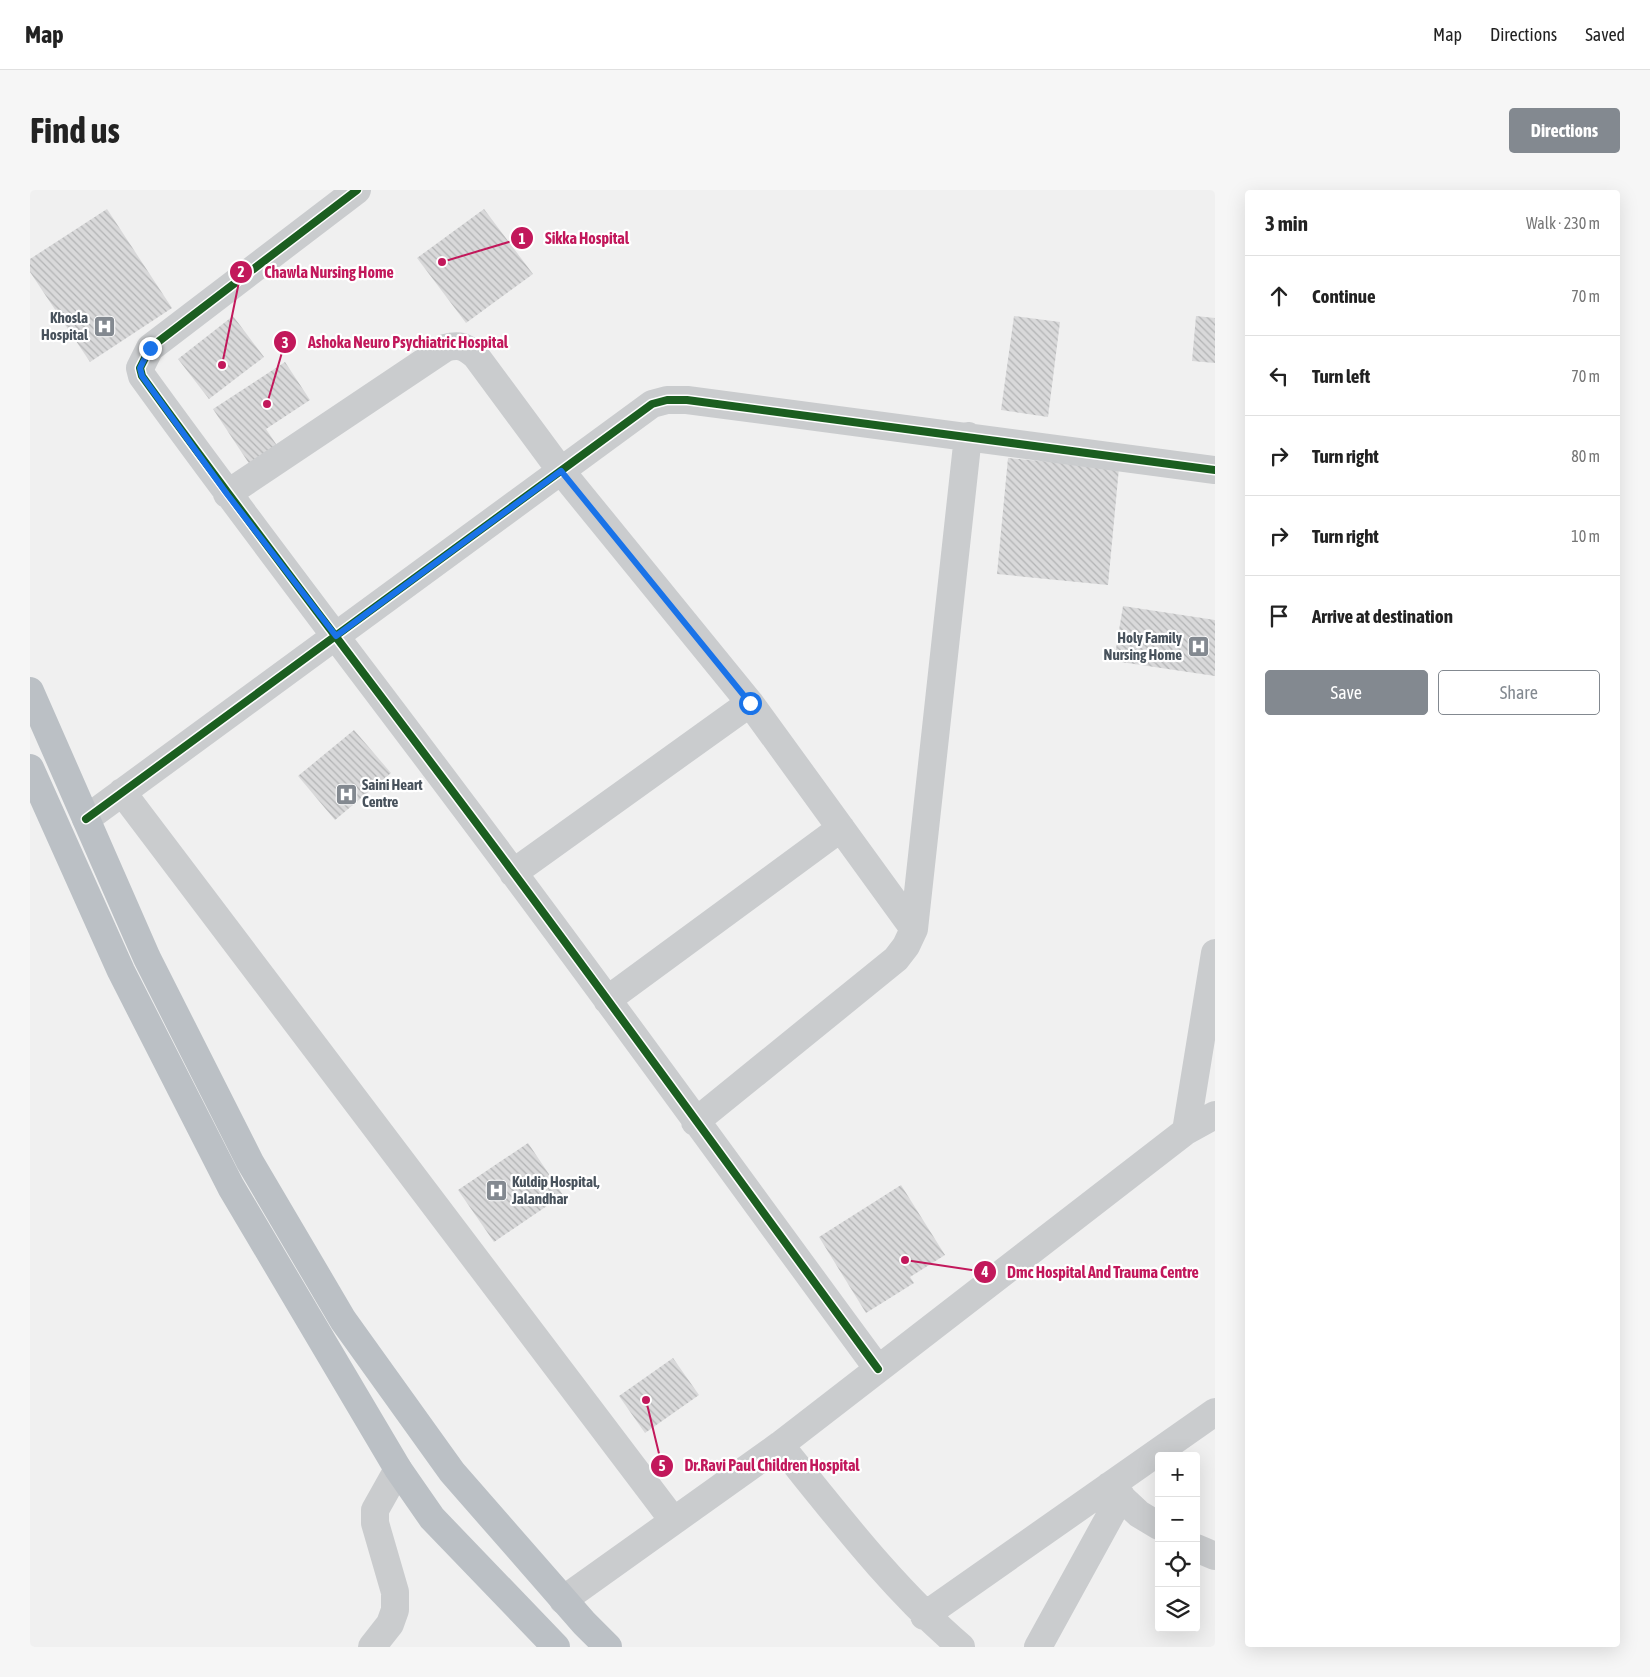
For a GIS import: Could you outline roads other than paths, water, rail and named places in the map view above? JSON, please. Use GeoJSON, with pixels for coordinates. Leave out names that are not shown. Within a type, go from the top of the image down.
{"type":"FeatureCollection","features":[{"type":"Feature","properties":{"kind":"highway"},"geometry":{"type":"LineString","coordinates":[[30,691],[147,958],[250,1162],[344,1320],[452,1472],[563,1600],[608,1647]]}},
{"type":"Feature","properties":{"kind":"highway"},"geometry":{"type":"LineString","coordinates":[[30,768],[121,971],[231,1186],[398,1469],[432,1518],[556,1647]]}},
{"type":"Feature","properties":{"kind":"street"},"geometry":{"type":"LineString","coordinates":[[357,190],[150,348],[142,360],[140,368],[142,376],[227,494],[513,872],[878,1369]]}},
{"type":"Feature","properties":{"kind":"street"},"geometry":{"type":"LineString","coordinates":[[227,494],[445,348],[457,345],[467,348],[476,356],[561,471],[750,703],[914,929]]}},
{"type":"Feature","properties":{"kind":"street"},"geometry":{"type":"LineString","coordinates":[[86,819],[652,404],[667,400],[687,400],[1215,470]]}},
{"type":"Feature","properties":{"kind":"street"},"geometry":{"type":"LineString","coordinates":[[695,1122],[896,959],[906,946],[914,929],[968,436]]}},
{"type":"Feature","properties":{"kind":"street"},"geometry":{"type":"LineString","coordinates":[[513,872],[750,703]]}},
{"type":"Feature","properties":{"kind":"street"},"geometry":{"type":"LineString","coordinates":[[122,792],[673,1520]]}},
{"type":"Feature","properties":{"kind":"street"},"geometry":{"type":"LineString","coordinates":[[607,1000],[841,828]]}},
{"type":"Feature","properties":{"kind":"street"},"geometry":{"type":"LineString","coordinates":[[1186,1131],[1208,1047],[1215,953]]}},
{"type":"Feature","properties":{"kind":"street"},"geometry":{"type":"LineString","coordinates":[[563,1600],[780,1445],[1186,1131],[1215,1115]]}},
{"type":"Feature","properties":{"kind":"street"},"geometry":{"type":"LineString","coordinates":[[924,1616],[1115,1491],[1215,1412]]}},
{"type":"Feature","properties":{"kind":"street"},"geometry":{"type":"LineString","coordinates":[[780,1445],[860,1544],[924,1616],[961,1647]]}},
{"type":"Feature","properties":{"kind":"street"},"geometry":{"type":"LineString","coordinates":[[372,1647],[390,1624],[395,1610],[395,1592],[375,1523],[375,1510],[398,1469]]}},
{"type":"Feature","properties":{"kind":"street"},"geometry":{"type":"LineString","coordinates":[[1115,1491],[1139,1514],[1155,1524]]}},
{"type":"Feature","properties":{"kind":"street"},"geometry":{"type":"LineString","coordinates":[[1038,1647],[1115,1491]]}},
{"type":"Feature","properties":{"kind":"street"},"geometry":{"type":"LineString","coordinates":[[1200,1550],[1215,1556]]}},
{"type":"Feature","properties":{"kind":"place","name":"Sikka Hospital"},"geometry":{"type":"Point","coordinates":[442,262]}},
{"type":"Feature","properties":{"kind":"place","name":"Khosla Hospital"},"geometry":{"type":"Point","coordinates":[104,327]}},
{"type":"Feature","properties":{"kind":"place","name":"Chawla Nursing Home"},"geometry":{"type":"Point","coordinates":[222,365]}},
{"type":"Feature","properties":{"kind":"place","name":"Ashoka Neuro Psychiatric Hospital"},"geometry":{"type":"Point","coordinates":[267,404]}},
{"type":"Feature","properties":{"kind":"place","name":"Holy Family Nursing Home"},"geometry":{"type":"Point","coordinates":[1198,647]}},
{"type":"Feature","properties":{"kind":"place","name":"Saini Heart Centre"},"geometry":{"type":"Point","coordinates":[346,794]}},
{"type":"Feature","properties":{"kind":"place","name":"Kuldip Hospital, Jalandhar"},"geometry":{"type":"Point","coordinates":[496,1191]}},
{"type":"Feature","properties":{"kind":"place","name":"Dmc Hospital And Trauma Centre"},"geometry":{"type":"Point","coordinates":[905,1260]}},
{"type":"Feature","properties":{"kind":"place","name":"Dr.Ravi Paul Children Hospital"},"geometry":{"type":"Point","coordinates":[646,1400]}}]}
